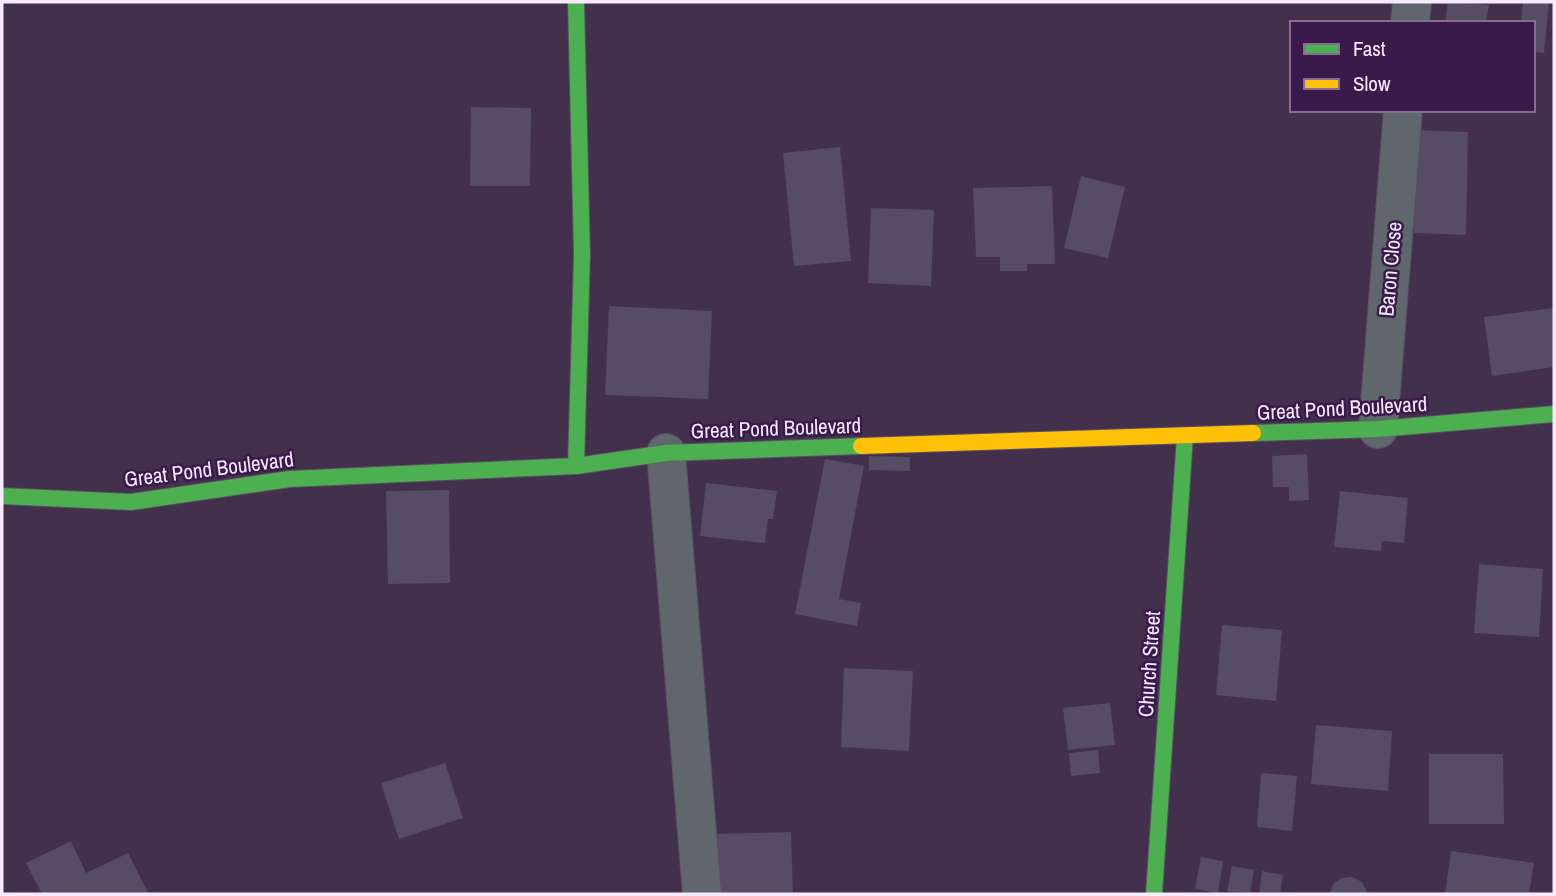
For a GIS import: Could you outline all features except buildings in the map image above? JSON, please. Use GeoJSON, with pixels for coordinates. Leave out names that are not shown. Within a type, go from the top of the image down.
{"type":"FeatureCollection","features":[{"type":"Feature","properties":{"kind":"street"},"geometry":{"type":"LineString","coordinates":[[576,2],[582,255],[576,466]]}},
{"type":"Feature","properties":{"kind":"street"},"geometry":{"type":"LineString","coordinates":[[1410,21],[1412,2]]}},
{"type":"Feature","properties":{"kind":"street","name":"Baron Close"},"geometry":{"type":"LineString","coordinates":[[1378,429],[1403,112]]}},
{"type":"Feature","properties":{"kind":"street","name":"Great Pond Boulevard"},"geometry":{"type":"LineString","coordinates":[[2,496],[131,502],[290,479],[576,466],[666,453],[1378,429],[1554,414]]}},
{"type":"Feature","properties":{"kind":"street","name":"Church Street"},"geometry":{"type":"LineString","coordinates":[[1154,894],[1185,436]]}},
{"type":"Feature","properties":{"kind":"street"},"geometry":{"type":"LineString","coordinates":[[666,453],[702,894]]}},
{"type":"Feature","properties":{"kind":"traffic: fast"},"geometry":{"type":"LineString","coordinates":[[576,2],[582,255],[576,466]]}},
{"type":"Feature","properties":{"kind":"traffic: fast"},"geometry":{"type":"LineString","coordinates":[[1253,433],[1378,429],[1554,414]]}},
{"type":"Feature","properties":{"kind":"traffic: fast"},"geometry":{"type":"LineString","coordinates":[[1154,894],[1185,436]]}},
{"type":"Feature","properties":{"kind":"traffic: fast"},"geometry":{"type":"LineString","coordinates":[[2,496],[131,502],[290,479],[576,466],[666,453],[861,446]]}},
{"type":"Feature","properties":{"kind":"traffic: slow"},"geometry":{"type":"LineString","coordinates":[[861,446],[1253,433]]}}]}
